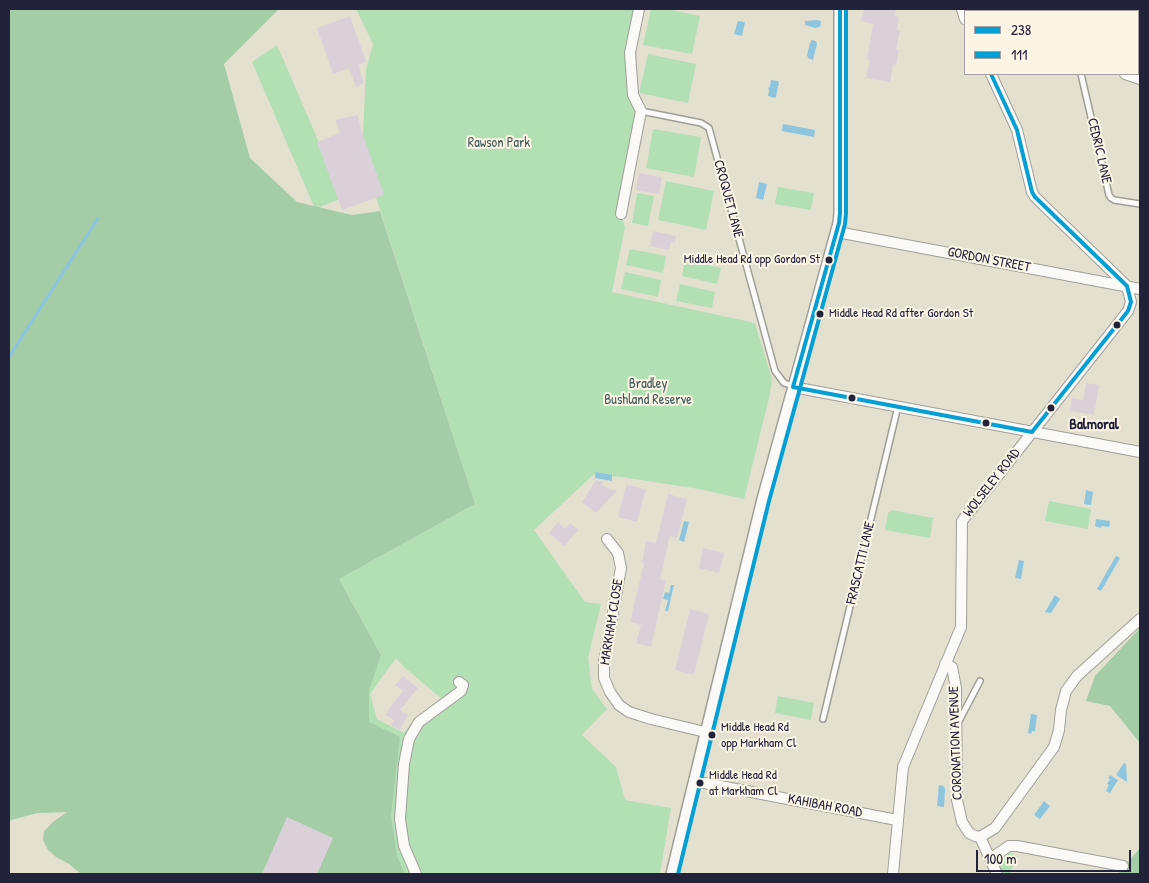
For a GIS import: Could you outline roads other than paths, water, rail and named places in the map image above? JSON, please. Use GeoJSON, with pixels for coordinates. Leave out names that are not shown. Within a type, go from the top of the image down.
{"type":"FeatureCollection","features":[{"type":"Feature","properties":{"kind":"street"},"geometry":{"type":"LineString","coordinates":[[621,214],[641,111],[633,95],[630,53],[639,9]]}},
{"type":"Feature","properties":{"kind":"street"},"geometry":{"type":"LineString","coordinates":[[672,874],[763,499],[837,232],[840,213],[840,9]]}},
{"type":"Feature","properties":{"kind":"street"},"geometry":{"type":"LineString","coordinates":[[991,75],[1017,130],[1032,192],[1035,197],[1127,286]]}},
{"type":"Feature","properties":{"kind":"street"},"geometry":{"type":"LineString","coordinates":[[1128,75],[1140,79]]}},
{"type":"Feature","properties":{"kind":"street","name":"GORDON STREET"},"geometry":{"type":"LineString","coordinates":[[837,232],[1140,289]]}},
{"type":"Feature","properties":{"kind":"street","name":"WOLSELEY ROAD"},"geometry":{"type":"LineString","coordinates":[[892,874],[903,767],[961,627],[962,521],[1128,310],[1131,302],[1127,286]]}},
{"type":"Feature","properties":{"kind":"street"},"geometry":{"type":"LineString","coordinates":[[793,387],[1140,452]]}},
{"type":"Feature","properties":{"kind":"street","name":"MARKHAM CLOSE"},"geometry":{"type":"LineString","coordinates":[[607,539],[618,553],[621,568],[604,662],[604,678],[610,692],[619,705],[629,712],[705,732]]}},
{"type":"Feature","properties":{"kind":"street"},"geometry":{"type":"LineString","coordinates":[[997,874],[980,837],[995,828],[1054,747],[1066,691],[1077,676],[1140,618]]}},
{"type":"Feature","properties":{"kind":"street","name":"CORONATION AVENUE"},"geometry":{"type":"LineString","coordinates":[[945,664],[952,667],[956,688],[958,808],[962,822],[969,833],[980,837]]}},
{"type":"Feature","properties":{"kind":"street"},"geometry":{"type":"LineString","coordinates":[[416,874],[404,846],[400,819],[404,764],[409,739],[419,722],[461,691],[463,685],[459,682]]}},
{"type":"Feature","properties":{"kind":"street","name":"KAHIBAH ROAD"},"geometry":{"type":"LineString","coordinates":[[694,781],[897,820]]}},
{"type":"Feature","properties":{"kind":"street"},"geometry":{"type":"LineString","coordinates":[[990,859],[1009,846],[1017,846],[1123,866]]}},
{"type":"Feature","properties":{"kind":"lane","name":"CEDRIC LANE"},"geometry":{"type":"LineString","coordinates":[[1080,75],[1109,194],[1114,200],[1140,204]]}},
{"type":"Feature","properties":{"kind":"lane","name":"CROQUET LANE"},"geometry":{"type":"LineString","coordinates":[[641,111],[701,123],[709,128],[774,371],[784,383],[793,387]]}},
{"type":"Feature","properties":{"kind":"lane","name":"FRASCATTI LANE"},"geometry":{"type":"LineString","coordinates":[[823,719],[898,406]]}},
{"type":"Feature","properties":{"kind":"lane"},"geometry":{"type":"LineString","coordinates":[[956,727],[980,682]]}},
{"type":"Feature","properties":{"kind":"water"},"geometry":{"type":"Polygon","coordinates":[[[738,21],[745,22],[742,36],[734,34],[738,21]]]}},
{"type":"Feature","properties":{"kind":"water"},"geometry":{"type":"Polygon","coordinates":[[[805,21],[821,21],[820,27],[815,28],[805,25],[805,21]]]}},
{"type":"Feature","properties":{"kind":"water"},"geometry":{"type":"Polygon","coordinates":[[[811,40],[816,41],[817,44],[813,60],[808,58],[807,55],[811,40]]]}},
{"type":"Feature","properties":{"kind":"water"},"geometry":{"type":"Polygon","coordinates":[[[771,80],[779,82],[775,98],[768,96],[771,80]]]}},
{"type":"Feature","properties":{"kind":"water"},"geometry":{"type":"Polygon","coordinates":[[[783,124],[815,130],[814,137],[782,131],[783,124]]]}},
{"type":"Feature","properties":{"kind":"water"},"geometry":{"type":"Polygon","coordinates":[[[759,182],[767,184],[763,200],[756,198],[759,182]]]}},
{"type":"Feature","properties":{"kind":"water"},"geometry":{"type":"Polygon","coordinates":[[[596,472],[612,475],[612,481],[595,478],[596,472]]]}},
{"type":"Feature","properties":{"kind":"water"},"geometry":{"type":"Polygon","coordinates":[[[1086,490],[1093,492],[1091,505],[1084,504],[1086,490]]]}},
{"type":"Feature","properties":{"kind":"water"},"geometry":{"type":"Polygon","coordinates":[[[1096,519],[1110,521],[1109,527],[1102,526],[1101,528],[1095,526],[1096,519]]]}},
{"type":"Feature","properties":{"kind":"water"},"geometry":{"type":"Polygon","coordinates":[[[684,521],[689,522],[684,542],[679,540],[684,521]]]}},
{"type":"Feature","properties":{"kind":"water"},"geometry":{"type":"Polygon","coordinates":[[[1116,556],[1120,558],[1101,591],[1097,589],[1116,556]]]}},
{"type":"Feature","properties":{"kind":"water"},"geometry":{"type":"Polygon","coordinates":[[[1019,560],[1024,561],[1021,579],[1015,578],[1019,560]]]}},
{"type":"Feature","properties":{"kind":"water"},"geometry":{"type":"Polygon","coordinates":[[[671,585],[674,585],[668,611],[665,611],[668,600],[663,599],[665,592],[669,593],[671,585]]]}},
{"type":"Feature","properties":{"kind":"water"},"geometry":{"type":"Polygon","coordinates":[[[1055,595],[1060,599],[1051,613],[1045,612],[1055,595]]]}},
{"type":"Feature","properties":{"kind":"water"},"geometry":{"type":"Polygon","coordinates":[[[1031,714],[1037,715],[1035,731],[1032,731],[1031,734],[1028,733],[1031,714]]]}},
{"type":"Feature","properties":{"kind":"water"},"geometry":{"type":"Polygon","coordinates":[[[1124,763],[1126,764],[1127,782],[1116,775],[1124,763]]]}},
{"type":"Feature","properties":{"kind":"water"},"geometry":{"type":"Polygon","coordinates":[[[1110,775],[1118,780],[1110,793],[1106,791],[1110,775]]]}},
{"type":"Feature","properties":{"kind":"water"},"geometry":{"type":"Polygon","coordinates":[[[939,785],[945,788],[944,807],[937,806],[939,785]]]}},
{"type":"Feature","properties":{"kind":"water"},"geometry":{"type":"Polygon","coordinates":[[[1044,801],[1050,806],[1040,819],[1034,815],[1044,801]]]}},
{"type":"Feature","properties":{"kind":"waterway"},"geometry":{"type":"LineString","coordinates":[[9,357],[98,218]]}},
{"type":"Feature","properties":{"kind":"place","name":"Middle Head Rd opp Gordon St"},"geometry":{"type":"Point","coordinates":[829,260]}},
{"type":"Feature","properties":{"kind":"place","name":"Middle Head Rd after Gordon St"},"geometry":{"type":"Point","coordinates":[820,314]}},
{"type":"Feature","properties":{"kind":"place","name":"Middle Head Rd opp Markham Cl"},"geometry":{"type":"Point","coordinates":[712,735]}},
{"type":"Feature","properties":{"kind":"place","name":"Middle Head Rd at Markham Cl"},"geometry":{"type":"Point","coordinates":[700,783]}},
{"type":"Feature","properties":{"kind":"district","name":"Balmoral"},"geometry":{"type":"Point","coordinates":[1094,425]}},
{"type":"Feature","properties":{"kind":"park label","name":"Rawson Park"},"geometry":{"type":"Point","coordinates":[499,143]}},
{"type":"Feature","properties":{"kind":"park label","name":"Bradley Bushland Reserve"},"geometry":{"type":"Point","coordinates":[648,392]}}]}
